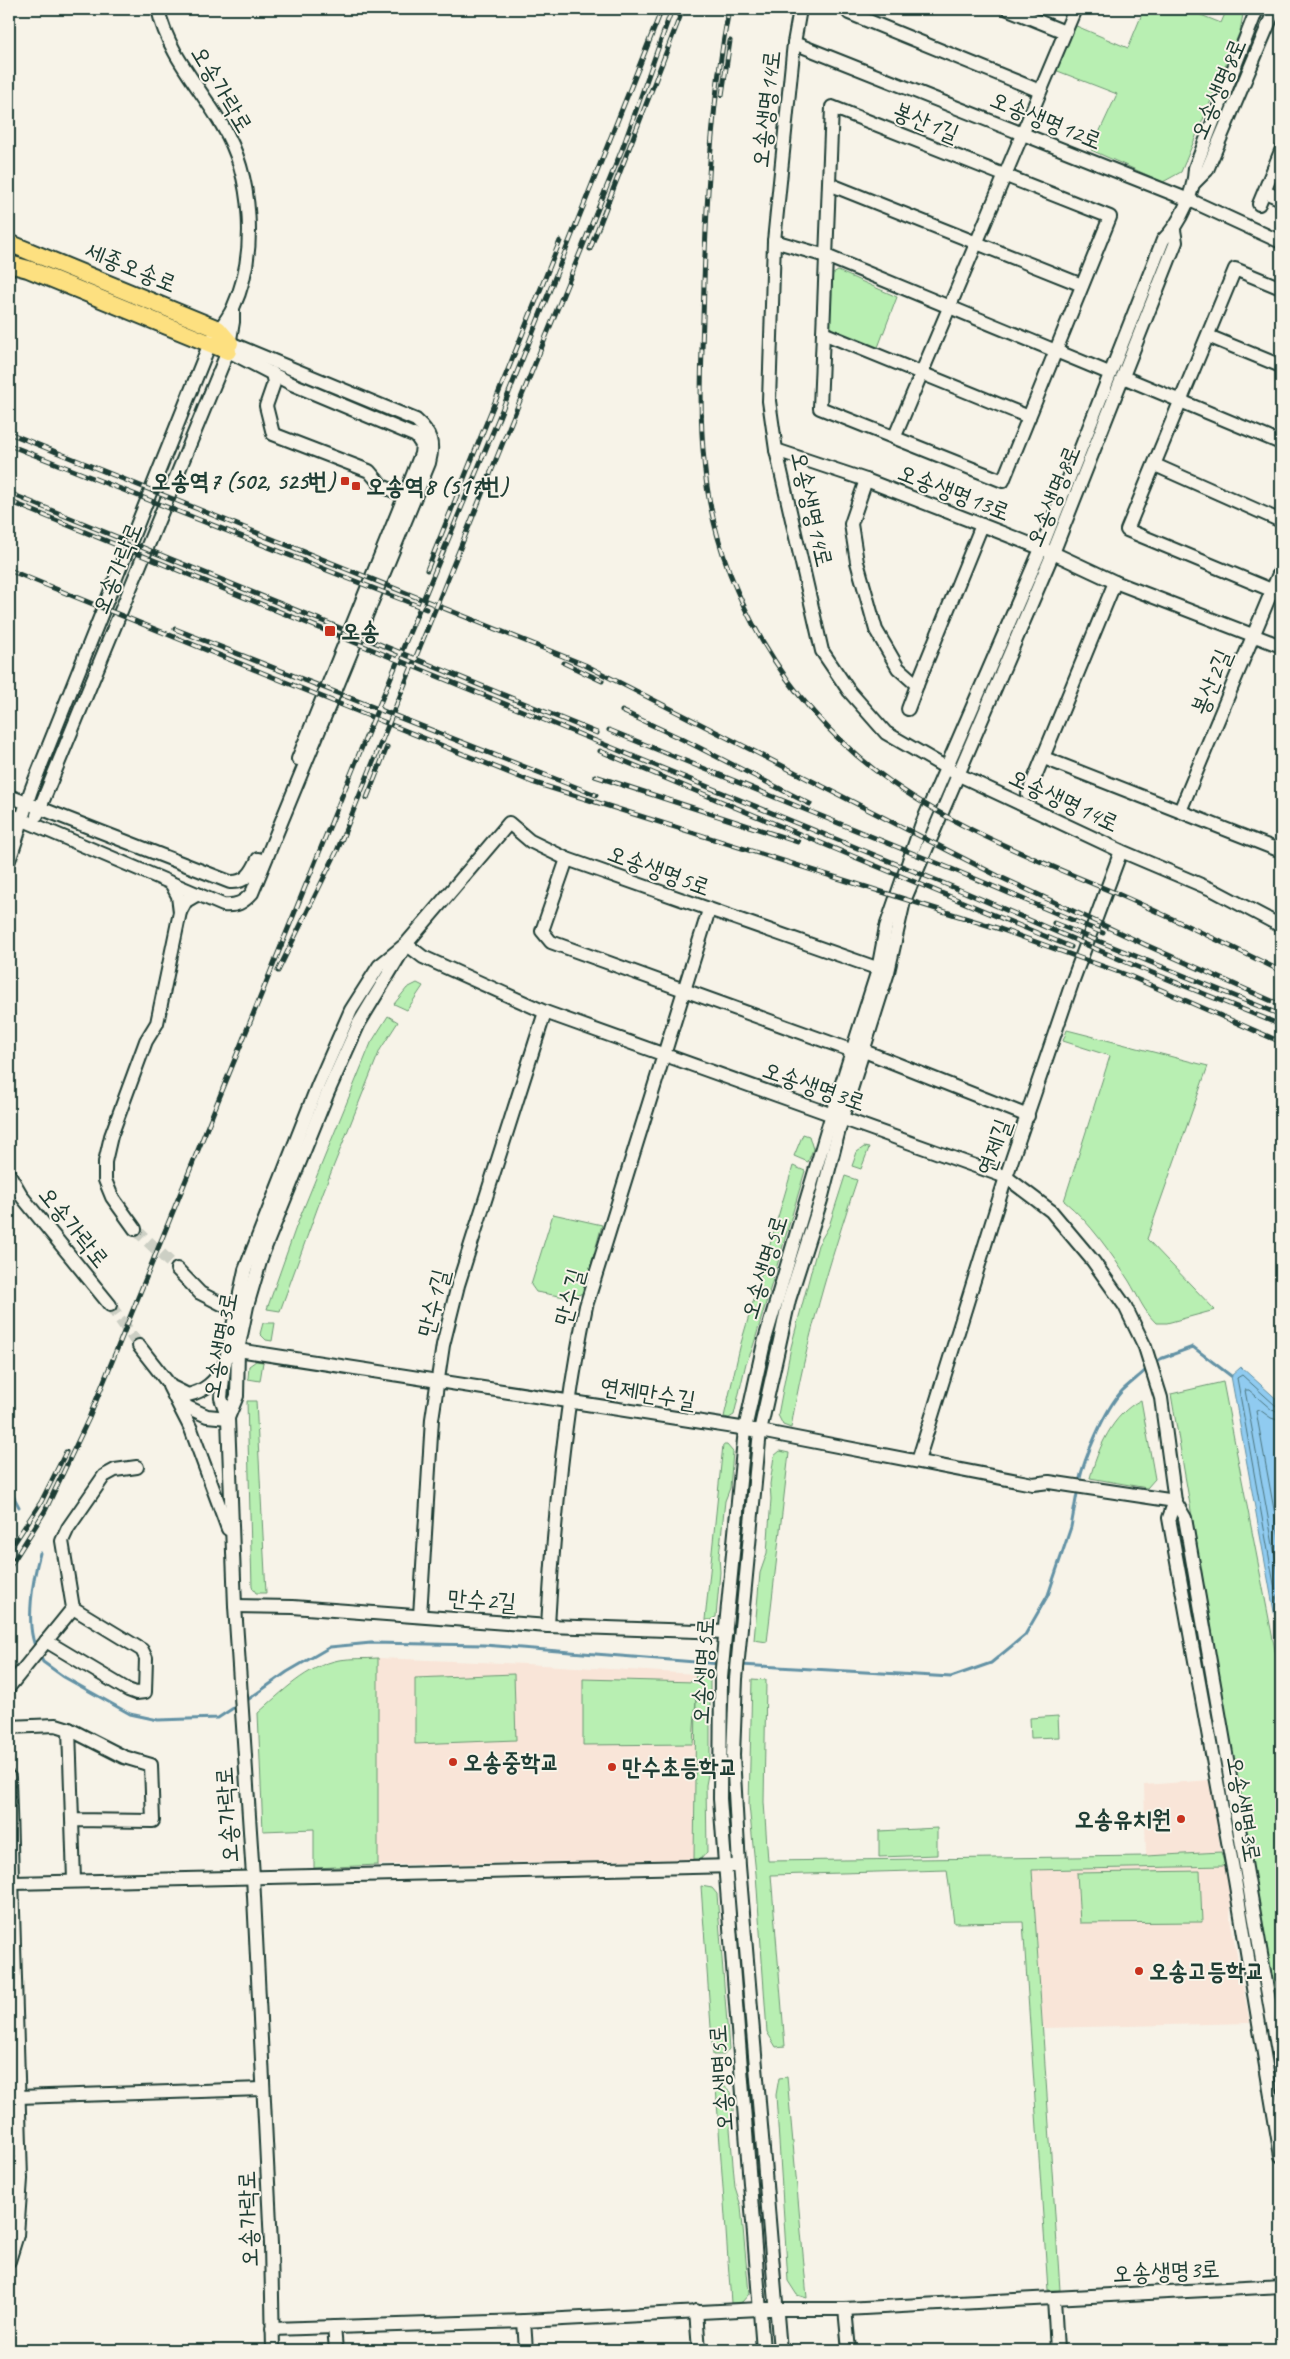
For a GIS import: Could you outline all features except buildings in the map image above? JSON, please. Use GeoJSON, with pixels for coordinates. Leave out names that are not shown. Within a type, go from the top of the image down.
{"type":"FeatureCollection","features":[{"type":"Feature","properties":{"kind":"main road","name":"세종오송로"},"geometry":{"type":"LineString","coordinates":[[9,243],[218,329],[229,347]]}},
{"type":"Feature","properties":{"kind":"main road","name":"세종오송로"},"geometry":{"type":"LineString","coordinates":[[9,264],[210,343],[229,347]]}},
{"type":"Feature","properties":{"kind":"street","name":"오송가락로"},"geometry":{"type":"LineString","coordinates":[[20,819],[41,808],[229,347],[233,309],[246,264],[248,236],[243,180],[236,154],[223,126],[184,70],[161,23],[158,9]]}},
{"type":"Feature","properties":{"kind":"street","name":"오송생명14로"},"geometry":{"type":"LineString","coordinates":[[800,9],[794,43],[774,241],[768,401],[776,450],[822,651],[849,692],[886,733],[952,770],[1121,851],[1212,890],[1281,926]]}},
{"type":"Feature","properties":{"kind":"street"},"geometry":{"type":"LineString","coordinates":[[1008,9],[1065,32]]}},
{"type":"Feature","properties":{"kind":"street"},"geometry":{"type":"LineString","coordinates":[[895,436],[1075,9]]}},
{"type":"Feature","properties":{"kind":"street","name":"오송생명8로"},"geometry":{"type":"LineString","coordinates":[[1047,551],[1109,373],[1163,240],[1174,230],[1194,182],[1195,168],[1257,9]]}},
{"type":"Feature","properties":{"kind":"street","name":"오송생명8로"},"geometry":{"type":"LineString","coordinates":[[1194,182],[1207,170],[1275,9]]}},
{"type":"Feature","properties":{"kind":"street"},"geometry":{"type":"LineString","coordinates":[[850,11],[1040,91]]}},
{"type":"Feature","properties":{"kind":"street","name":"오송생명12로"},"geometry":{"type":"LineString","coordinates":[[794,43],[1187,199],[1281,242]]}},
{"type":"Feature","properties":{"kind":"street","name":"봉산1길"},"geometry":{"type":"LineString","coordinates":[[829,184],[832,108],[1110,217],[1082,285]]}},
{"type":"Feature","properties":{"kind":"street"},"geometry":{"type":"LineString","coordinates":[[1259,204],[1281,151]]}},
{"type":"Feature","properties":{"kind":"street"},"geometry":{"type":"LineString","coordinates":[[829,184],[976,243],[1082,285],[1003,481],[895,436],[820,408],[829,184]]}},
{"type":"Feature","properties":{"kind":"street"},"geometry":{"type":"LineString","coordinates":[[1265,192],[1281,199]]}},
{"type":"Feature","properties":{"kind":"street","name":"오송생명8로"},"geometry":{"type":"LineString","coordinates":[[883,971],[886,926],[921,826],[952,770],[1123,377],[1176,242],[1174,230]]}},
{"type":"Feature","properties":{"kind":"street"},"geometry":{"type":"LineString","coordinates":[[774,241],[826,256],[1109,373]]}},
{"type":"Feature","properties":{"kind":"street"},"geometry":{"type":"LineString","coordinates":[[1277,592],[1127,530],[1235,269],[1281,288]]}},
{"type":"Feature","properties":{"kind":"street","name":"오송가락로"},"geometry":{"type":"LineString","coordinates":[[9,860],[19,835],[20,819],[26,803],[210,343],[233,309]]}},
{"type":"Feature","properties":{"kind":"street"},"geometry":{"type":"LineString","coordinates":[[823,334],[1029,416]]}},
{"type":"Feature","properties":{"kind":"street"},"geometry":{"type":"LineString","coordinates":[[1208,336],[1281,366]]}},
{"type":"Feature","properties":{"kind":"street"},"geometry":{"type":"LineString","coordinates":[[20,819],[223,905],[234,905],[243,902],[252,893],[410,497],[422,454],[422,446],[416,436],[292,384],[229,347]]}},
{"type":"Feature","properties":{"kind":"street"},"geometry":{"type":"LineString","coordinates":[[9,796],[225,881],[236,882],[248,876],[252,871],[410,497],[432,452],[432,440],[425,428],[416,420],[229,347]]}},
{"type":"Feature","properties":{"kind":"street"},"geometry":{"type":"LineString","coordinates":[[272,373],[274,383],[266,406],[273,434],[369,471],[382,486],[410,497]]}},
{"type":"Feature","properties":{"kind":"street"},"geometry":{"type":"LineString","coordinates":[[1123,377],[1281,443]]}},
{"type":"Feature","properties":{"kind":"street","name":"오송생명13로"},"geometry":{"type":"LineString","coordinates":[[776,450],[866,480],[982,525],[1047,551],[1115,582],[1281,646]]}},
{"type":"Feature","properties":{"kind":"street"},"geometry":{"type":"LineString","coordinates":[[1155,465],[1281,521]]}},
{"type":"Feature","properties":{"kind":"street"},"geometry":{"type":"LineString","coordinates":[[866,480],[852,524],[857,562],[876,630],[898,668],[917,685]]}},
{"type":"Feature","properties":{"kind":"street"},"geometry":{"type":"LineString","coordinates":[[908,709],[982,525]]}},
{"type":"Feature","properties":{"kind":"street","name":"봉산2길"},"geometry":{"type":"LineString","coordinates":[[1180,811],[1254,635],[1277,592],[1281,569]]}},
{"type":"Feature","properties":{"kind":"street"},"geometry":{"type":"LineString","coordinates":[[1028,794],[1115,582]]}},
{"type":"Feature","properties":{"kind":"street"},"geometry":{"type":"LineString","coordinates":[[1044,758],[1281,851]]}},
{"type":"Feature","properties":{"kind":"street","name":"오송생명5로"},"geometry":{"type":"LineString","coordinates":[[406,944],[509,823],[530,841],[567,859],[883,971],[859,1051],[764,1343],[745,1429],[721,1678],[720,1799],[733,1866],[780,2350]]}},
{"type":"Feature","properties":{"kind":"street","name":"연제길"},"geometry":{"type":"LineString","coordinates":[[918,1461],[1006,1176],[1073,980],[1121,851]]}},
{"type":"Feature","properties":{"kind":"street"},"geometry":{"type":"LineString","coordinates":[[567,859],[542,931],[552,942],[859,1051],[1028,1116]]}},
{"type":"Feature","properties":{"kind":"street"},"geometry":{"type":"LineString","coordinates":[[171,883],[178,896],[180,912]]}},
{"type":"Feature","properties":{"kind":"street"},"geometry":{"type":"LineString","coordinates":[[135,1229],[112,1197],[105,1180],[105,1162],[111,1136],[136,1067],[146,1041],[157,1023],[180,912],[186,901],[198,894]]}},
{"type":"Feature","properties":{"kind":"street","name":"만수길"},"geometry":{"type":"LineString","coordinates":[[548,1626],[568,1402],[586,1306],[709,910]]}},
{"type":"Feature","properties":{"kind":"street","name":"오송생명3로"},"geometry":{"type":"LineString","coordinates":[[406,944],[423,957],[545,1012],[664,1056],[1006,1176],[1051,1211],[1072,1235],[1125,1306],[1145,1347],[1161,1398],[1175,1501],[1185,1518],[1281,2069]]}},
{"type":"Feature","properties":{"kind":"street","name":"오송생명3로"},"geometry":{"type":"LineString","coordinates":[[228,1418],[221,1398],[224,1368],[245,1270],[318,1085],[351,1010],[380,966],[406,944]]}},
{"type":"Feature","properties":{"kind":"street","name":"오송생명3로"},"geometry":{"type":"LineString","coordinates":[[228,1418],[237,1396],[238,1350],[247,1306],[262,1255],[328,1092],[359,1023],[390,974],[406,944]]}},
{"type":"Feature","properties":{"kind":"street","name":"만수1길"},"geometry":{"type":"LineString","coordinates":[[420,1616],[432,1419],[437,1380],[458,1285],[545,1012]]}},
{"type":"Feature","properties":{"kind":"street","name":"오송생명5로"},"geometry":{"type":"LineString","coordinates":[[763,2350],[733,1866],[733,1755],[736,1679],[760,1431],[788,1300],[821,1200],[837,1116]]}},
{"type":"Feature","properties":{"kind":"street","name":"오송가락로"},"geometry":{"type":"LineString","coordinates":[[9,1174],[23,1198],[110,1305]]}},
{"type":"Feature","properties":{"kind":"street"},"geometry":{"type":"LineString","coordinates":[[177,1269],[200,1293],[235,1311]]}},
{"type":"Feature","properties":{"kind":"street"},"geometry":{"type":"LineString","coordinates":[[139,1346],[187,1407],[207,1416],[228,1418]]}},
{"type":"Feature","properties":{"kind":"street","name":"연제만수길"},"geometry":{"type":"LineString","coordinates":[[238,1350],[760,1431],[1033,1484],[1050,1482],[1103,1488],[1175,1501]]}},
{"type":"Feature","properties":{"kind":"street"},"geometry":{"type":"LineString","coordinates":[[169,1386],[188,1395],[201,1392],[209,1386],[224,1368]]}},
{"type":"Feature","properties":{"kind":"street"},"geometry":{"type":"LineString","coordinates":[[169,1386],[198,1448],[233,1543]]}},
{"type":"Feature","properties":{"kind":"street","name":"오송가락로"},"geometry":{"type":"LineString","coordinates":[[228,1418],[235,1606],[253,1876],[271,2244],[272,2350]]}},
{"type":"Feature","properties":{"kind":"street"},"geometry":{"type":"LineString","coordinates":[[9,1687],[73,1608],[62,1541],[68,1528],[104,1476],[115,1470],[137,1467]]}},
{"type":"Feature","properties":{"kind":"street","name":"오송생명3로"},"geometry":{"type":"LineString","coordinates":[[1175,1501],[1169,1518],[1234,1870],[1281,2156]]}},
{"type":"Feature","properties":{"kind":"street","name":"만수2길"},"geometry":{"type":"LineString","coordinates":[[235,1606],[293,1607],[548,1626],[726,1632]]}},
{"type":"Feature","properties":{"kind":"street"},"geometry":{"type":"LineString","coordinates":[[44,1643],[128,1690],[136,1693],[146,1692],[146,1658],[142,1650],[73,1608]]}},
{"type":"Feature","properties":{"kind":"street"},"geometry":{"type":"LineString","coordinates":[[9,1727],[56,1725],[69,1729],[124,1757],[151,1765],[153,1821],[72,1820]]}},
{"type":"Feature","properties":{"kind":"street"},"geometry":{"type":"LineString","coordinates":[[69,1729],[74,1880]]}},
{"type":"Feature","properties":{"kind":"street"},"geometry":{"type":"LineString","coordinates":[[9,1777],[21,2179],[17,2235],[9,2261]]}},
{"type":"Feature","properties":{"kind":"street"},"geometry":{"type":"LineString","coordinates":[[13,1883],[74,1880],[733,1866]]}},
{"type":"Feature","properties":{"kind":"street"},"geometry":{"type":"LineString","coordinates":[[18,2097],[263,2089]]}},
{"type":"Feature","properties":{"kind":"street","name":"오송생명3로"},"geometry":{"type":"LineString","coordinates":[[1054,2299],[1281,2286]]}},
{"type":"Feature","properties":{"kind":"street"},"geometry":{"type":"LineString","coordinates":[[272,2329],[524,2321],[776,2308],[845,2309],[1054,2299],[1057,2350]]}},
{"type":"Feature","properties":{"kind":"street"},"geometry":{"type":"LineString","coordinates":[[845,2309],[849,2350]]}},
{"type":"Feature","properties":{"kind":"street"},"geometry":{"type":"LineString","coordinates":[[696,2311],[699,2350]]}},
{"type":"Feature","properties":{"kind":"street"},"geometry":{"type":"LineString","coordinates":[[524,2321],[526,2350]]}},
{"type":"Feature","properties":{"kind":"street"},"geometry":{"type":"LineString","coordinates":[[334,2327],[336,2350]]}},
{"type":"Feature","properties":{"kind":"shaded area"},"geometry":{"type":"Polygon","coordinates":[[[378,1658],[696,1674],[694,1859],[378,1865],[378,1658]]]}},
{"type":"Feature","properties":{"kind":"shaded area","name":"오송유치원"},"geometry":{"type":"Polygon","coordinates":[[[1211,1780],[1221,1852],[1146,1856],[1144,1785],[1211,1780]]]}},
{"type":"Feature","properties":{"kind":"shaded area","name":"오송고등학교"},"geometry":{"type":"Polygon","coordinates":[[[1225,1866],[1231,1902],[1230,1919],[1250,2023],[1043,2028],[1032,1870],[1225,1866]]]}},
{"type":"Feature","properties":{"kind":"green space"},"geometry":{"type":"Polygon","coordinates":[[[1144,9],[1186,9],[1221,23],[1227,9],[1244,9],[1240,31],[1181,172],[1163,182],[1091,150],[1117,94],[1055,70],[1074,25],[1128,48],[1144,9]]]}},
{"type":"Feature","properties":{"kind":"green space"},"geometry":{"type":"Polygon","coordinates":[[[838,271],[897,297],[877,350],[831,331],[828,326],[828,277],[838,271]]]}},
{"type":"Feature","properties":{"kind":"green space"},"geometry":{"type":"Polygon","coordinates":[[[417,983],[423,986],[407,1010],[394,1004],[407,988],[417,983]]]}},
{"type":"Feature","properties":{"kind":"green space"},"geometry":{"type":"Polygon","coordinates":[[[388,1016],[398,1022],[380,1050],[324,1190],[280,1311],[267,1309],[296,1227],[371,1043],[388,1016]]]}},
{"type":"Feature","properties":{"kind":"green space"},"geometry":{"type":"Polygon","coordinates":[[[1067,1030],[1208,1066],[1147,1239],[1215,1310],[1167,1323],[1156,1323],[1144,1308],[1129,1281],[1100,1238],[1083,1218],[1064,1201],[1110,1056],[1063,1041],[1067,1030]]]}},
{"type":"Feature","properties":{"kind":"green space"},"geometry":{"type":"Polygon","coordinates":[[[803,1134],[809,1136],[813,1149],[808,1162],[794,1156],[803,1134]]]}},
{"type":"Feature","properties":{"kind":"green space"},"geometry":{"type":"Polygon","coordinates":[[[864,1147],[869,1148],[861,1169],[852,1166],[857,1152],[864,1147]]]}},
{"type":"Feature","properties":{"kind":"green space"},"geometry":{"type":"Polygon","coordinates":[[[793,1166],[805,1171],[752,1350],[746,1363],[734,1415],[729,1418],[724,1417],[741,1343],[793,1166]]]}},
{"type":"Feature","properties":{"kind":"green space"},"geometry":{"type":"Polygon","coordinates":[[[845,1176],[857,1180],[819,1302],[803,1365],[791,1428],[783,1425],[778,1415],[791,1347],[818,1245],[829,1226],[845,1176]]]}},
{"type":"Feature","properties":{"kind":"green space"},"geometry":{"type":"Polygon","coordinates":[[[553,1214],[602,1225],[583,1293],[571,1298],[536,1292],[531,1285],[553,1214]]]}},
{"type":"Feature","properties":{"kind":"green space"},"geometry":{"type":"Polygon","coordinates":[[[263,1323],[275,1323],[272,1341],[266,1340],[260,1334],[263,1323]]]}},
{"type":"Feature","properties":{"kind":"green space"},"geometry":{"type":"Polygon","coordinates":[[[256,1361],[263,1362],[260,1381],[248,1379],[249,1366],[256,1361]]]}},
{"type":"Feature","properties":{"kind":"green space"},"geometry":{"type":"Polygon","coordinates":[[[1223,1382],[1281,1681],[1281,2035],[1171,1394],[1223,1382]]]}},
{"type":"Feature","properties":{"kind":"green space"},"geometry":{"type":"Polygon","coordinates":[[[1141,1400],[1155,1479],[1147,1488],[1090,1478],[1102,1444],[1114,1423],[1131,1406],[1141,1400]]]}},
{"type":"Feature","properties":{"kind":"green space"},"geometry":{"type":"Polygon","coordinates":[[[247,1401],[256,1401],[266,1593],[256,1593],[252,1587],[247,1401]]]}},
{"type":"Feature","properties":{"kind":"green space"},"geometry":{"type":"Polygon","coordinates":[[[723,1445],[727,1445],[733,1452],[730,1488],[725,1501],[719,1556],[720,1572],[716,1617],[705,1620],[723,1445]]]}},
{"type":"Feature","properties":{"kind":"green space"},"geometry":{"type":"Polygon","coordinates":[[[780,1451],[789,1453],[767,1642],[754,1640],[760,1573],[767,1553],[771,1499],[770,1484],[774,1456],[780,1451]]]}},
{"type":"Feature","properties":{"kind":"green space"},"geometry":{"type":"Polygon","coordinates":[[[378,1658],[378,1865],[314,1868],[314,1829],[263,1831],[258,1713],[295,1681],[316,1668],[339,1660],[378,1658]]]}},
{"type":"Feature","properties":{"kind":"green space"},"geometry":{"type":"Polygon","coordinates":[[[514,1674],[516,1740],[415,1744],[415,1678],[514,1674]]]}},
{"type":"Feature","properties":{"kind":"green space"},"geometry":{"type":"Polygon","coordinates":[[[696,1674],[710,1676],[710,1764],[706,1785],[707,1852],[701,1859],[694,1859],[696,1697],[693,1744],[583,1745],[583,1679],[695,1682],[696,1674]]]}},
{"type":"Feature","properties":{"kind":"green space"},"geometry":{"type":"Polygon","coordinates":[[[752,1679],[766,1680],[764,1802],[768,1861],[1146,1856],[1221,1852],[1225,1866],[1032,1870],[1060,2290],[1048,2290],[1023,1922],[954,1923],[947,1870],[771,1875],[785,2046],[776,2047],[767,2032],[756,1874],[749,1805],[752,1679]]]}},
{"type":"Feature","properties":{"kind":"green space"},"geometry":{"type":"Polygon","coordinates":[[[1058,1716],[1059,1737],[1031,1738],[1030,1718],[1058,1716]]]}},
{"type":"Feature","properties":{"kind":"green space"},"geometry":{"type":"Polygon","coordinates":[[[937,1828],[937,1855],[879,1857],[879,1831],[937,1828]]]}},
{"type":"Feature","properties":{"kind":"green space"},"geometry":{"type":"Polygon","coordinates":[[[1200,1871],[1202,1922],[1080,1923],[1077,1873],[1200,1871]]]}},
{"type":"Feature","properties":{"kind":"green space"},"geometry":{"type":"Polygon","coordinates":[[[701,1886],[712,1888],[717,1894],[729,2049],[724,2055],[713,2055],[701,1886]]]}},
{"type":"Feature","properties":{"kind":"green space"},"geometry":{"type":"Polygon","coordinates":[[[787,2077],[807,2298],[797,2295],[788,2281],[776,2095],[779,2078],[787,2077]]]}},
{"type":"Feature","properties":{"kind":"green space"},"geometry":{"type":"Polygon","coordinates":[[[724,2086],[731,2092],[734,2118],[730,2129],[735,2187],[741,2206],[749,2294],[742,2302],[731,2303],[716,2087],[724,2086]]]}},
{"type":"Feature","properties":{"kind":"water"},"geometry":{"type":"Polygon","coordinates":[[[1241,1367],[1281,1403],[1281,1650],[1231,1376],[1241,1367]]]}},
{"type":"Feature","properties":{"kind":"waterway"},"geometry":{"type":"LineString","coordinates":[[1153,1364],[1160,1359],[1193,1347],[1231,1376]]}},
{"type":"Feature","properties":{"kind":"waterway"},"geometry":{"type":"LineString","coordinates":[[1079,1482],[1090,1448],[1115,1399],[1148,1368]]}},
{"type":"Feature","properties":{"kind":"waterway"},"geometry":{"type":"LineString","coordinates":[[9,1488],[19,1507]]}},
{"type":"Feature","properties":{"kind":"waterway"},"geometry":{"type":"LineString","coordinates":[[741,1665],[951,1677],[991,1663],[1025,1635],[1048,1595],[1071,1527],[1078,1488]]}},
{"type":"Feature","properties":{"kind":"waterway"},"geometry":{"type":"LineString","coordinates":[[36,1648],[31,1627],[31,1601],[40,1553]]}},
{"type":"Feature","properties":{"kind":"waterway"},"geometry":{"type":"LineString","coordinates":[[246,1701],[287,1672],[330,1647],[371,1643],[484,1645],[720,1664]]}},
{"type":"Feature","properties":{"kind":"waterway"},"geometry":{"type":"LineString","coordinates":[[40,1656],[43,1662],[64,1677],[130,1714],[158,1720],[218,1718],[238,1705]]}},
{"type":"Feature","properties":{"kind":"tunnel"},"geometry":{"type":"LineString","coordinates":[[135,1229],[177,1269]]}},
{"type":"Feature","properties":{"kind":"tunnel"},"geometry":{"type":"LineString","coordinates":[[110,1305],[139,1346]]}},
{"type":"Feature","properties":{"kind":"railway"},"geometry":{"type":"LineString","coordinates":[[9,1568],[45,1511],[89,1418],[366,737],[500,415],[662,9]]}},
{"type":"Feature","properties":{"kind":"railway"},"geometry":{"type":"LineString","coordinates":[[278,971],[337,851],[623,147],[672,9]]}},
{"type":"Feature","properties":{"kind":"railway"},"geometry":{"type":"LineString","coordinates":[[590,249],[683,9]]}},
{"type":"Feature","properties":{"kind":"railway"},"geometry":{"type":"LineString","coordinates":[[729,9],[718,77],[709,179],[701,372],[702,439],[711,508],[723,554],[741,599],[763,641],[789,682],[819,719],[854,752],[917,800],[973,831],[1031,858],[1140,904],[1281,971]]}},
{"type":"Feature","properties":{"kind":"railway"},"geometry":{"type":"LineString","coordinates":[[722,95],[730,41]]}},
{"type":"Feature","properties":{"kind":"railway"},"geometry":{"type":"LineString","coordinates":[[427,570],[560,241]]}},
{"type":"Feature","properties":{"kind":"railway"},"geometry":{"type":"LineString","coordinates":[[9,433],[585,665],[998,876],[1281,1005]]}},
{"type":"Feature","properties":{"kind":"railway"},"geometry":{"type":"LineString","coordinates":[[9,445],[426,609]]}},
{"type":"Feature","properties":{"kind":"railway"},"geometry":{"type":"LineString","coordinates":[[9,493],[597,733]]}},
{"type":"Feature","properties":{"kind":"railway"},"geometry":{"type":"LineString","coordinates":[[9,501],[960,890],[1133,965],[1281,1025]]}},
{"type":"Feature","properties":{"kind":"railway"},"geometry":{"type":"LineString","coordinates":[[9,570],[532,782],[1000,929],[1127,975],[1281,1042]]}},
{"type":"Feature","properties":{"kind":"railway"},"geometry":{"type":"LineString","coordinates":[[175,629],[596,795]]}},
{"type":"Feature","properties":{"kind":"railway"},"geometry":{"type":"LineString","coordinates":[[564,663],[602,681]]}},
{"type":"Feature","properties":{"kind":"railway"},"geometry":{"type":"LineString","coordinates":[[622,711],[810,804]]}},
{"type":"Feature","properties":{"kind":"railway"},"geometry":{"type":"LineString","coordinates":[[609,730],[959,872],[1103,933]]}},
{"type":"Feature","properties":{"kind":"railway"},"geometry":{"type":"LineString","coordinates":[[367,798],[387,747]]}},
{"type":"Feature","properties":{"kind":"railway"},"geometry":{"type":"LineString","coordinates":[[600,751],[1071,947]]}},
{"type":"Feature","properties":{"kind":"railway"},"geometry":{"type":"LineString","coordinates":[[595,776],[798,842]]}},
{"type":"Feature","properties":{"kind":"railway"},"geometry":{"type":"LineString","coordinates":[[1054,923],[1281,1015]]}},
{"type":"Feature","properties":{"kind":"railway"},"geometry":{"type":"LineString","coordinates":[[9,1551],[41,1502],[66,1452]]}},
{"type":"Feature","properties":{"kind":"place","name":"오송역7 (502, 525번)"},"geometry":{"type":"Point","coordinates":[345,481]}},
{"type":"Feature","properties":{"kind":"place","name":"오송역8 (517번)"},"geometry":{"type":"Point","coordinates":[356,486]}},
{"type":"Feature","properties":{"kind":"place","name":"오송"},"geometry":{"type":"Point","coordinates":[330,631]}},
{"type":"Feature","properties":{"kind":"place","name":"오송중학교"},"geometry":{"type":"Point","coordinates":[453,1762]}},
{"type":"Feature","properties":{"kind":"place","name":"만수초등학교"},"geometry":{"type":"Point","coordinates":[612,1767]}},
{"type":"Feature","properties":{"kind":"place","name":"오송유치원"},"geometry":{"type":"Point","coordinates":[1181,1819]}},
{"type":"Feature","properties":{"kind":"place","name":"오송고등학교"},"geometry":{"type":"Point","coordinates":[1139,1971]}}]}
